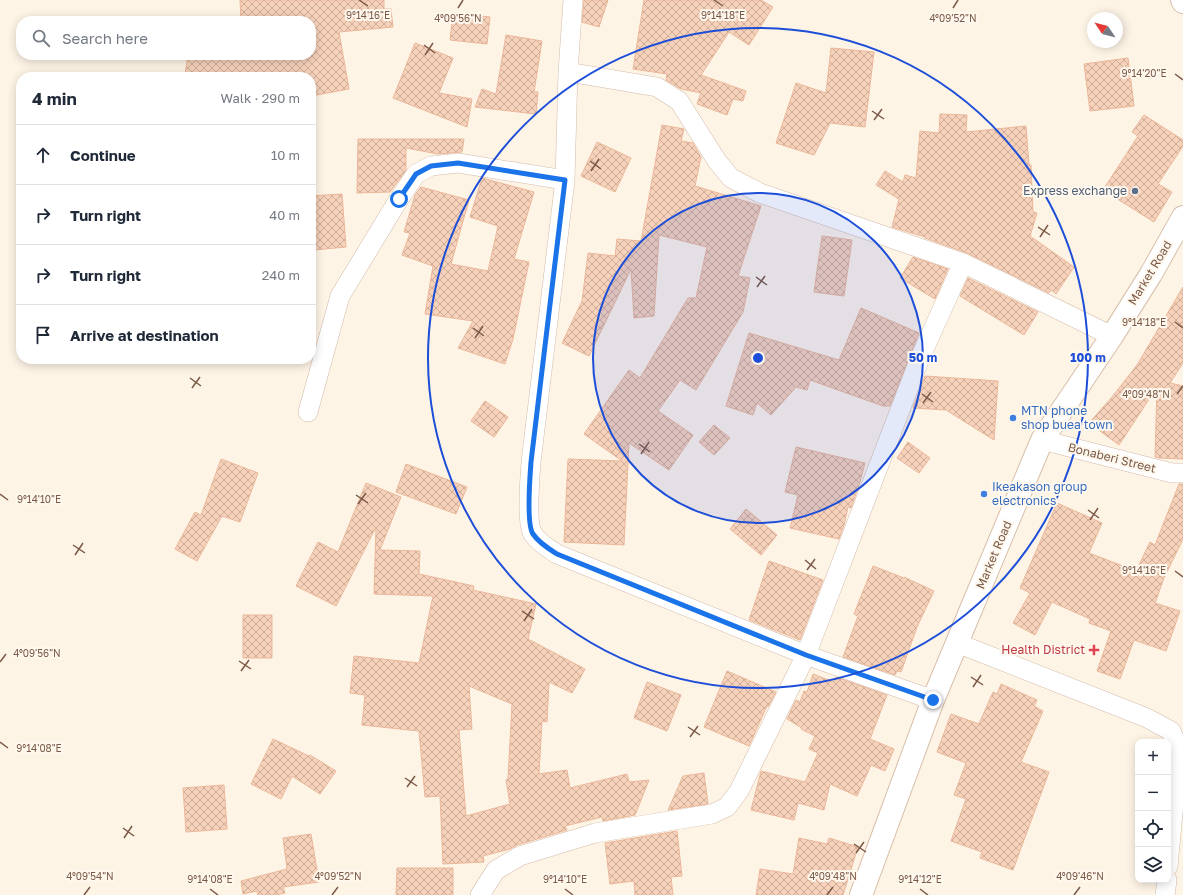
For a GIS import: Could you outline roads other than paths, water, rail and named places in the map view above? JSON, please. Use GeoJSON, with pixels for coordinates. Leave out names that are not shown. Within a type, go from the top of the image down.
{"type":"FeatureCollection","features":[{"type":"Feature","properties":{"kind":"main road","name":"Market Road"},"geometry":{"type":"LineString","coordinates":[[861,895],[933,700],[1042,440],[1112,336],[1151,274],[1183,217]]}},
{"type":"Feature","properties":{"kind":"street"},"geometry":{"type":"LineString","coordinates":[[573,0],[568,72],[565,180],[531,462],[529,508],[532,533],[543,545],[557,554],[806,655],[933,700]]}},
{"type":"Feature","properties":{"kind":"street"},"geometry":{"type":"LineString","coordinates":[[568,72],[657,87],[679,101],[716,161],[731,178],[760,193],[963,263],[1112,336]]}},
{"type":"Feature","properties":{"kind":"street"},"geometry":{"type":"LineString","coordinates":[[308,412],[340,296],[399,199],[416,174],[431,166],[458,163],[565,180]]}},
{"type":"Feature","properties":{"kind":"street"},"geometry":{"type":"LineString","coordinates":[[480,895],[496,870],[520,856],[596,833],[712,814],[727,807],[739,791],[806,655],[920,358],[963,263]]}},
{"type":"Feature","properties":{"kind":"street","name":"Bonaberi Street"},"geometry":{"type":"LineString","coordinates":[[1042,440],[1172,473],[1183,473]]}},
{"type":"Feature","properties":{"kind":"street"},"geometry":{"type":"LineString","coordinates":[[957,643],[1147,718],[1171,731],[1180,750],[1170,847]]}},
{"type":"Feature","properties":{"kind":"street"},"geometry":{"type":"LineString","coordinates":[[1165,895],[1167,883]]}},
{"type":"Feature","properties":{"kind":"place","name":"Express exchange"},"geometry":{"type":"Point","coordinates":[1135,191]}},
{"type":"Feature","properties":{"kind":"place","name":"MTN phone shop buea town"},"geometry":{"type":"Point","coordinates":[1013,418]}},
{"type":"Feature","properties":{"kind":"place","name":"Ikeakason group electronics"},"geometry":{"type":"Point","coordinates":[984,494]}},
{"type":"Feature","properties":{"kind":"place","name":"Health District"},"geometry":{"type":"Point","coordinates":[1094,650]}}]}
